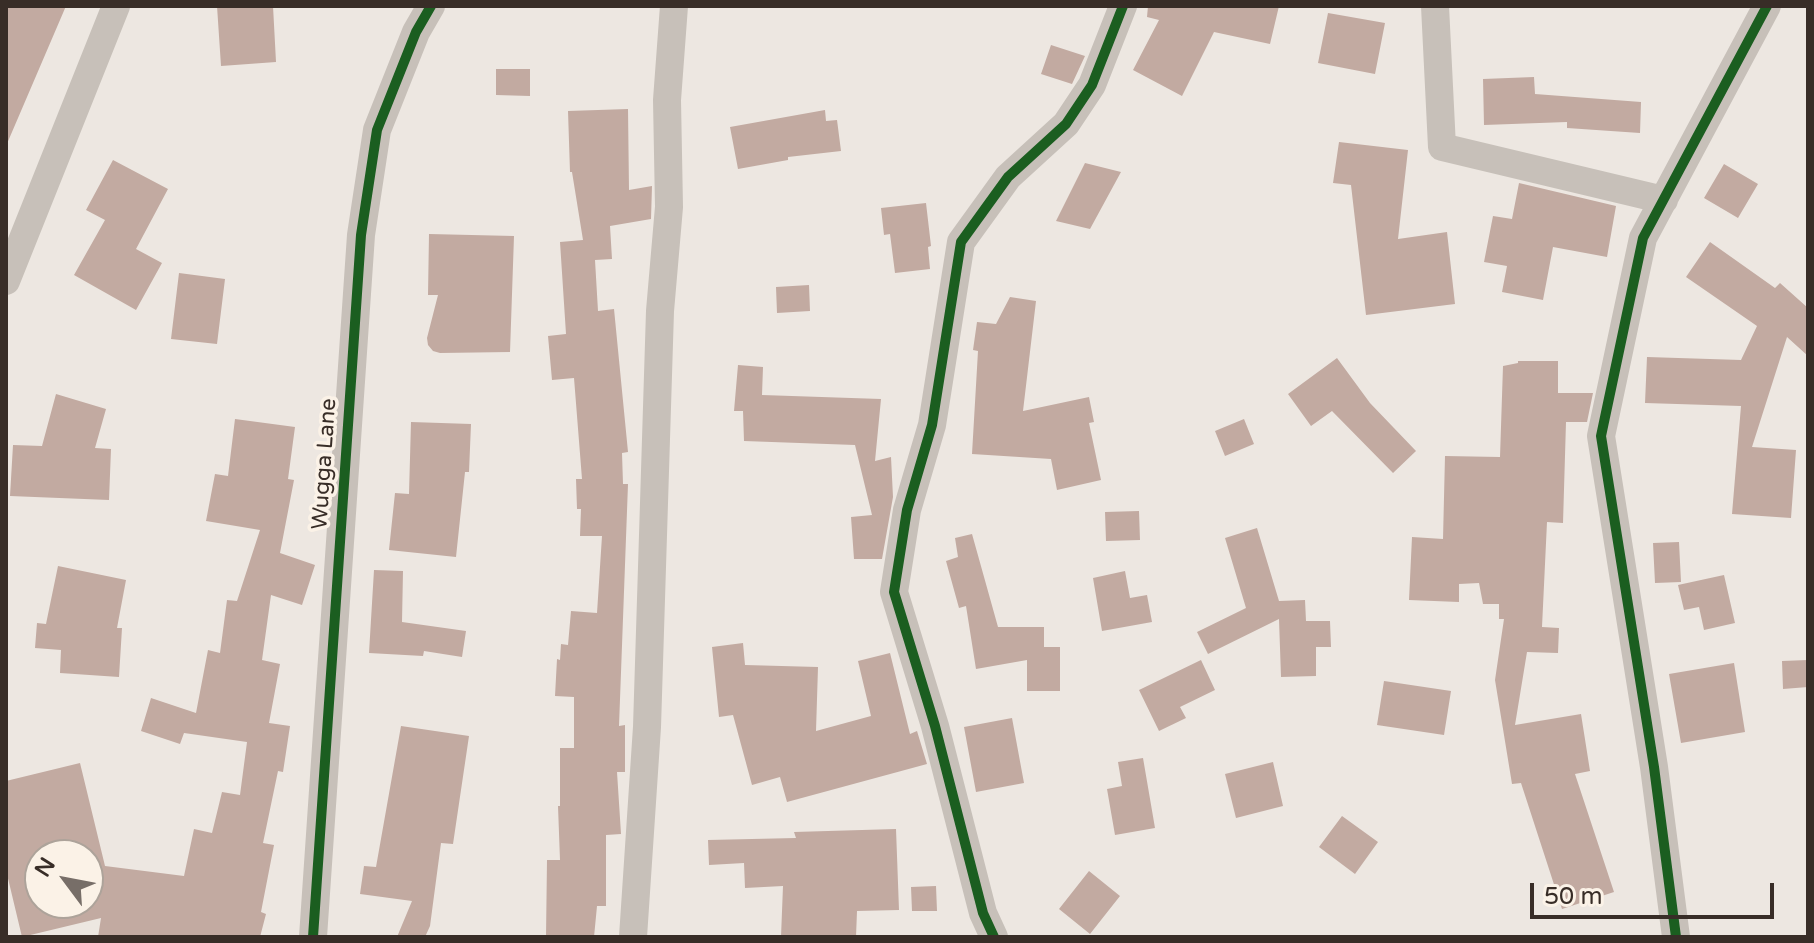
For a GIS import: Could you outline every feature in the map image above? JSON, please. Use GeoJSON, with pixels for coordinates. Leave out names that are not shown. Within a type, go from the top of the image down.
{"type":"FeatureCollection","features":[{"type":"Feature","properties":{"kind":"street"},"geometry":{"type":"LineString","coordinates":[[6,281],[116,6]]}},
{"type":"Feature","properties":{"kind":"street","name":"Wugga Lane"},"geometry":{"type":"LineString","coordinates":[[313,937],[361,235],[377,130],[416,32],[431,6]]}},
{"type":"Feature","properties":{"kind":"street"},"geometry":{"type":"LineString","coordinates":[[633,937],[647,727],[660,311],[669,207],[667,100],[674,6]]}},
{"type":"Feature","properties":{"kind":"street"},"geometry":{"type":"LineString","coordinates":[[994,937],[983,913],[935,726],[894,592],[907,510],[932,425],[961,242],[1008,177],[1066,124],[1092,85],[1123,6]]}},
{"type":"Feature","properties":{"kind":"street"},"geometry":{"type":"LineString","coordinates":[[1435,6],[1442,147],[1664,200]]}},
{"type":"Feature","properties":{"kind":"street"},"geometry":{"type":"LineString","coordinates":[[1676,937],[1654,767],[1601,436],[1643,238],[1767,6]]}},
{"type":"Feature","properties":{"kind":"building"},"geometry":{"type":"Polygon","coordinates":[[[6,6],[66,6],[6,146],[6,6]]]}},
{"type":"Feature","properties":{"kind":"building"},"geometry":{"type":"Polygon","coordinates":[[[217,6],[273,6],[276,62],[221,66],[217,6]]]}},
{"type":"Feature","properties":{"kind":"building"},"geometry":{"type":"Polygon","coordinates":[[[1148,6],[1279,6],[1270,44],[1214,32],[1182,96],[1133,70],[1159,20],[1147,17],[1148,6]]]}},
{"type":"Feature","properties":{"kind":"building"},"geometry":{"type":"Polygon","coordinates":[[[1328,13],[1385,23],[1375,74],[1318,63],[1328,13]]]}},
{"type":"Feature","properties":{"kind":"building"},"geometry":{"type":"Polygon","coordinates":[[[1051,45],[1085,56],[1072,84],[1041,74],[1051,45]]]}},
{"type":"Feature","properties":{"kind":"building"},"geometry":{"type":"Polygon","coordinates":[[[496,69],[530,69],[530,96],[496,95],[496,69]]]}},
{"type":"Feature","properties":{"kind":"building"},"geometry":{"type":"Polygon","coordinates":[[[1534,77],[1535,94],[1641,102],[1640,133],[1567,128],[1567,122],[1484,125],[1483,79],[1534,77]]]}},
{"type":"Feature","properties":{"kind":"building"},"geometry":{"type":"Polygon","coordinates":[[[628,109],[629,190],[652,186],[651,219],[610,226],[612,259],[595,260],[598,311],[614,309],[628,452],[622,453],[623,484],[628,484],[619,726],[625,725],[625,772],[617,772],[621,834],[606,835],[606,906],[597,906],[594,937],[546,937],[547,860],[560,860],[560,748],[574,748],[574,697],[555,696],[557,659],[560,660],[561,644],[568,645],[571,611],[597,613],[602,536],[580,536],[581,509],[577,509],[576,479],[582,479],[574,378],[552,380],[548,336],[566,334],[560,242],[583,240],[570,172],[568,111],[628,109]]]}},
{"type":"Feature","properties":{"kind":"building"},"geometry":{"type":"Polygon","coordinates":[[[825,110],[826,121],[837,120],[841,151],[788,157],[788,160],[738,169],[730,127],[825,110]]]}},
{"type":"Feature","properties":{"kind":"building"},"geometry":{"type":"Polygon","coordinates":[[[1339,142],[1408,150],[1398,239],[1447,232],[1455,304],[1366,315],[1351,185],[1333,183],[1339,142]]]}},
{"type":"Feature","properties":{"kind":"building"},"geometry":{"type":"Polygon","coordinates":[[[113,160],[168,189],[136,249],[162,263],[136,310],[74,275],[105,220],[86,210],[113,160]]]}},
{"type":"Feature","properties":{"kind":"building"},"geometry":{"type":"Polygon","coordinates":[[[1085,163],[1121,172],[1090,229],[1056,221],[1085,163]]]}},
{"type":"Feature","properties":{"kind":"building"},"geometry":{"type":"Polygon","coordinates":[[[1724,164],[1758,184],[1738,218],[1704,198],[1724,164]]]}},
{"type":"Feature","properties":{"kind":"building"},"geometry":{"type":"Polygon","coordinates":[[[1519,183],[1616,206],[1607,257],[1553,247],[1543,300],[1502,292],[1507,266],[1484,262],[1493,216],[1512,219],[1519,183]]]}},
{"type":"Feature","properties":{"kind":"building"},"geometry":{"type":"Polygon","coordinates":[[[926,203],[930,269],[895,273],[890,234],[884,235],[881,208],[926,203]]]}},
{"type":"Feature","properties":{"kind":"building"},"geometry":{"type":"Polygon","coordinates":[[[429,234],[514,236],[510,352],[440,353],[428,345],[438,295],[428,295],[429,234]]]}},
{"type":"Feature","properties":{"kind":"building"},"geometry":{"type":"Polygon","coordinates":[[[1710,242],[1775,288],[1780,283],[1808,308],[1808,356],[1787,337],[1752,447],[1796,450],[1791,518],[1732,514],[1741,406],[1645,403],[1647,357],[1741,360],[1757,326],[1686,277],[1710,242]]]}},
{"type":"Feature","properties":{"kind":"building"},"geometry":{"type":"Polygon","coordinates":[[[179,273],[225,279],[217,344],[171,339],[179,273]]]}},
{"type":"Feature","properties":{"kind":"building"},"geometry":{"type":"Polygon","coordinates":[[[809,285],[810,311],[777,313],[776,287],[809,285]]]}},
{"type":"Feature","properties":{"kind":"building"},"geometry":{"type":"Polygon","coordinates":[[[1010,297],[1036,301],[1023,411],[1089,397],[1094,422],[1089,423],[1101,480],[1057,490],[1051,459],[972,454],[978,351],[973,350],[977,322],[996,324],[1010,297]]]}},
{"type":"Feature","properties":{"kind":"building"},"geometry":{"type":"Polygon","coordinates":[[[1337,358],[1370,403],[1416,451],[1393,473],[1332,411],[1311,426],[1288,394],[1337,358]]]}},
{"type":"Feature","properties":{"kind":"building"},"geometry":{"type":"Polygon","coordinates":[[[1518,361],[1558,361],[1558,393],[1593,393],[1587,422],[1566,422],[1563,523],[1547,522],[1542,627],[1559,628],[1558,653],[1527,652],[1515,725],[1581,714],[1590,771],[1575,774],[1614,892],[1562,909],[1521,783],[1512,784],[1495,680],[1504,619],[1499,619],[1499,604],[1483,604],[1479,583],[1459,584],[1459,602],[1409,600],[1412,537],[1443,539],[1445,456],[1500,457],[1503,366],[1518,361]]]}},
{"type":"Feature","properties":{"kind":"building"},"geometry":{"type":"Polygon","coordinates":[[[738,365],[763,367],[762,395],[881,399],[875,461],[891,457],[893,497],[882,559],[854,559],[851,517],[872,515],[855,445],[744,441],[743,411],[734,411],[738,365]]]}},
{"type":"Feature","properties":{"kind":"building"},"geometry":{"type":"Polygon","coordinates":[[[56,394],[106,409],[95,448],[111,449],[109,500],[10,496],[13,445],[42,446],[56,394]]]}},
{"type":"Feature","properties":{"kind":"building"},"geometry":{"type":"Polygon","coordinates":[[[235,419],[295,427],[288,479],[294,480],[280,553],[315,565],[302,605],[271,595],[262,660],[280,664],[269,723],[290,726],[283,772],[278,771],[263,843],[274,845],[261,912],[266,914],[260,937],[98,937],[101,919],[104,919],[104,862],[105,866],[184,876],[194,829],[212,833],[222,792],[240,795],[247,742],[184,733],[180,744],[141,731],[151,698],[196,713],[208,650],[220,653],[227,600],[237,601],[260,530],[206,521],[215,474],[228,476],[235,419]]]}},
{"type":"Feature","properties":{"kind":"building"},"geometry":{"type":"Polygon","coordinates":[[[1244,419],[1254,444],[1225,456],[1215,431],[1244,419]]]}},
{"type":"Feature","properties":{"kind":"building"},"geometry":{"type":"Polygon","coordinates":[[[411,422],[471,424],[469,472],[465,472],[456,557],[389,550],[395,493],[409,494],[411,422]]]}},
{"type":"Feature","properties":{"kind":"building"},"geometry":{"type":"Polygon","coordinates":[[[1139,511],[1140,540],[1106,541],[1105,512],[1139,511]]]}},
{"type":"Feature","properties":{"kind":"building"},"geometry":{"type":"Polygon","coordinates":[[[1257,528],[1279,601],[1305,600],[1306,621],[1330,621],[1331,647],[1316,647],[1316,676],[1281,677],[1279,619],[1208,654],[1197,632],[1246,608],[1225,538],[1257,528]]]}},
{"type":"Feature","properties":{"kind":"building"},"geometry":{"type":"Polygon","coordinates":[[[972,534],[998,627],[1044,627],[1044,647],[1060,647],[1060,691],[1027,691],[1027,660],[976,669],[966,606],[959,608],[946,561],[958,557],[955,538],[972,534]]]}},
{"type":"Feature","properties":{"kind":"building"},"geometry":{"type":"Polygon","coordinates":[[[1679,542],[1681,582],[1655,583],[1653,543],[1679,542]]]}},
{"type":"Feature","properties":{"kind":"building"},"geometry":{"type":"Polygon","coordinates":[[[58,566],[126,580],[117,628],[122,628],[119,677],[60,673],[61,650],[35,648],[37,623],[46,624],[58,566]]]}},
{"type":"Feature","properties":{"kind":"building"},"geometry":{"type":"Polygon","coordinates":[[[374,570],[403,571],[402,622],[466,631],[462,657],[424,651],[423,656],[369,653],[374,570]]]}},
{"type":"Feature","properties":{"kind":"building"},"geometry":{"type":"Polygon","coordinates":[[[1125,571],[1130,598],[1147,595],[1152,622],[1102,631],[1093,578],[1125,571]]]}},
{"type":"Feature","properties":{"kind":"building"},"geometry":{"type":"Polygon","coordinates":[[[1724,575],[1735,623],[1704,630],[1699,607],[1684,610],[1678,585],[1724,575]]]}},
{"type":"Feature","properties":{"kind":"building"},"geometry":{"type":"Polygon","coordinates":[[[743,643],[745,665],[818,667],[816,731],[871,716],[858,661],[890,653],[910,734],[917,731],[927,764],[787,802],[780,777],[752,785],[733,715],[719,717],[712,647],[743,643]]]}},
{"type":"Feature","properties":{"kind":"building"},"geometry":{"type":"Polygon","coordinates":[[[1201,660],[1215,690],[1180,707],[1186,718],[1159,731],[1139,690],[1201,660]]]}},
{"type":"Feature","properties":{"kind":"building"},"geometry":{"type":"Polygon","coordinates":[[[1808,660],[1808,687],[1783,689],[1782,661],[1808,660]]]}},
{"type":"Feature","properties":{"kind":"building"},"geometry":{"type":"Polygon","coordinates":[[[1734,663],[1745,732],[1681,743],[1669,674],[1734,663]]]}},
{"type":"Feature","properties":{"kind":"building"},"geometry":{"type":"Polygon","coordinates":[[[1384,681],[1451,691],[1444,735],[1377,725],[1384,681]]]}},
{"type":"Feature","properties":{"kind":"building"},"geometry":{"type":"Polygon","coordinates":[[[1012,718],[1024,783],[976,792],[964,727],[1012,718]]]}},
{"type":"Feature","properties":{"kind":"building"},"geometry":{"type":"Polygon","coordinates":[[[401,726],[469,736],[453,844],[441,843],[430,926],[425,937],[397,937],[412,901],[360,894],[364,866],[376,867],[401,726]]]}},
{"type":"Feature","properties":{"kind":"building"},"geometry":{"type":"Polygon","coordinates":[[[1143,758],[1155,828],[1115,835],[1107,789],[1122,786],[1118,762],[1143,758]]]}},
{"type":"Feature","properties":{"kind":"building"},"geometry":{"type":"Polygon","coordinates":[[[1273,762],[1283,806],[1236,818],[1225,774],[1273,762]]]}},
{"type":"Feature","properties":{"kind":"building"},"geometry":{"type":"Polygon","coordinates":[[[80,763],[98,839],[24,839],[24,919],[97,919],[22,937],[6,870],[6,781],[80,763]]]}},
{"type":"Feature","properties":{"kind":"building"},"geometry":{"type":"Polygon","coordinates":[[[1342,816],[1378,842],[1355,874],[1319,847],[1342,816]]]}},
{"type":"Feature","properties":{"kind":"building"},"geometry":{"type":"Polygon","coordinates":[[[896,829],[899,910],[857,911],[856,937],[781,937],[783,886],[745,888],[744,863],[709,865],[708,840],[796,838],[794,832],[896,829]]]}},
{"type":"Feature","properties":{"kind":"building"},"geometry":{"type":"Polygon","coordinates":[[[1089,871],[1120,896],[1090,934],[1059,909],[1089,871]]]}},
{"type":"Feature","properties":{"kind":"building"},"geometry":{"type":"Polygon","coordinates":[[[936,886],[937,911],[912,911],[911,887],[936,886]]]}},
{"type":"Feature","properties":{"kind":"cycle path"},"geometry":{"type":"LineString","coordinates":[[313,937],[361,235],[377,130],[416,32],[431,6]]}},
{"type":"Feature","properties":{"kind":"cycle path"},"geometry":{"type":"LineString","coordinates":[[994,937],[983,913],[935,726],[894,592],[907,510],[932,425],[961,242],[1008,177],[1066,124],[1092,85],[1123,6]]}},
{"type":"Feature","properties":{"kind":"cycle path"},"geometry":{"type":"LineString","coordinates":[[1676,937],[1654,767],[1601,436],[1643,238],[1767,6]]}}]}
